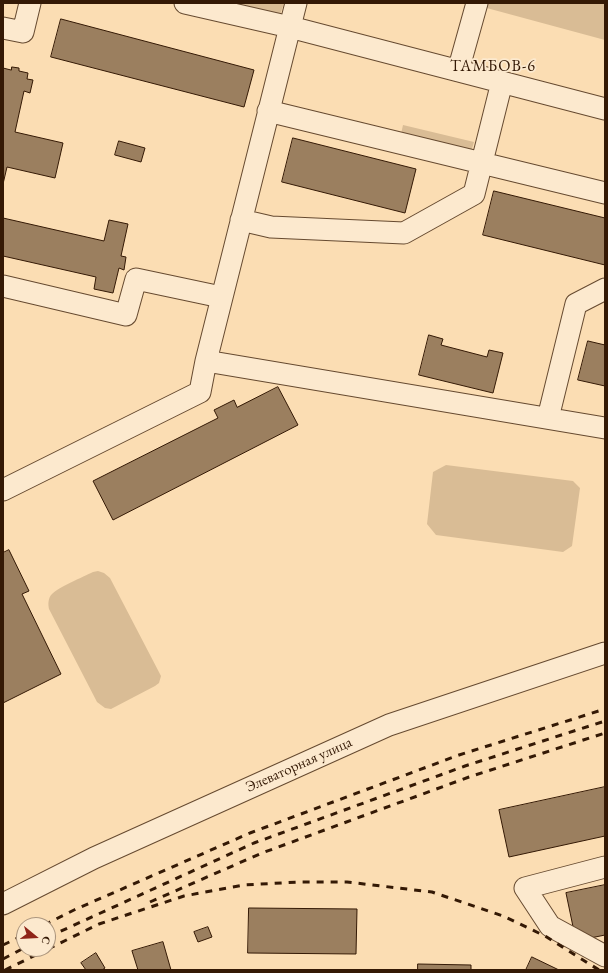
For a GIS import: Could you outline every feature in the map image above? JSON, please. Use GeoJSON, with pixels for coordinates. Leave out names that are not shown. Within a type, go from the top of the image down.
{"type":"FeatureCollection","features":[{"type":"Feature","properties":{"kind":"street"},"geometry":{"type":"LineString","coordinates":[[5,29],[23,32],[30,3]]}},
{"type":"Feature","properties":{"kind":"street"},"geometry":{"type":"LineString","coordinates":[[185,3],[290,27],[605,109]]}},
{"type":"Feature","properties":{"kind":"street"},"geometry":{"type":"LineString","coordinates":[[3,490],[200,392],[221,297],[296,3]]}},
{"type":"Feature","properties":{"kind":"street"},"geometry":{"type":"LineString","coordinates":[[458,71],[477,3]]}},
{"type":"Feature","properties":{"kind":"street"},"geometry":{"type":"LineString","coordinates":[[241,220],[271,227],[404,233],[474,194],[502,82]]}},
{"type":"Feature","properties":{"kind":"street"},"geometry":{"type":"LineString","coordinates":[[268,111],[605,193]]}},
{"type":"Feature","properties":{"kind":"street"},"geometry":{"type":"LineString","coordinates":[[3,286],[126,315],[136,279],[221,297]]}},
{"type":"Feature","properties":{"kind":"street"},"geometry":{"type":"LineString","coordinates":[[548,418],[576,304],[605,289]]}},
{"type":"Feature","properties":{"kind":"street"},"geometry":{"type":"LineString","coordinates":[[206,361],[605,428]]}},
{"type":"Feature","properties":{"kind":"street","name":"Элеваторная улица"},"geometry":{"type":"LineString","coordinates":[[3,904],[94,858],[389,725],[605,653]]}},
{"type":"Feature","properties":{"kind":"street"},"geometry":{"type":"LineString","coordinates":[[605,867],[525,888],[550,926],[605,956]]}},
{"type":"Feature","properties":{"kind":"shaded area"},"geometry":{"type":"Polygon","coordinates":[[[231,3],[284,3],[280,15],[231,3]]]}},
{"type":"Feature","properties":{"kind":"shaded area"},"geometry":{"type":"Polygon","coordinates":[[[484,3],[605,3],[605,40],[483,7],[484,3]]]}},
{"type":"Feature","properties":{"kind":"shaded area"},"geometry":{"type":"Polygon","coordinates":[[[403,125],[474,142],[471,152],[401,134],[403,125]]]}},
{"type":"Feature","properties":{"kind":"shaded area"},"geometry":{"type":"Polygon","coordinates":[[[446,465],[573,481],[580,488],[572,546],[563,552],[436,535],[427,524],[433,472],[446,465]]]}},
{"type":"Feature","properties":{"kind":"shaded area"},"geometry":{"type":"Polygon","coordinates":[[[98,571],[104,573],[110,578],[161,676],[159,683],[155,686],[111,709],[105,708],[97,702],[48,605],[50,597],[55,591],[77,579],[98,571]]]}},
{"type":"Feature","properties":{"kind":"building"},"geometry":{"type":"Polygon","coordinates":[[[61,19],[254,70],[244,107],[51,57],[61,19]]]}},
{"type":"Feature","properties":{"kind":"building"},"geometry":{"type":"Polygon","coordinates":[[[12,67],[19,68],[19,71],[28,73],[27,79],[33,80],[30,93],[24,91],[15,132],[63,143],[55,178],[7,167],[3,184],[3,68],[11,70],[12,67]]]}},
{"type":"Feature","properties":{"kind":"building"},"geometry":{"type":"Polygon","coordinates":[[[293,138],[416,169],[405,213],[282,182],[293,138]]]}},
{"type":"Feature","properties":{"kind":"building"},"geometry":{"type":"Polygon","coordinates":[[[119,141],[145,148],[141,162],[115,155],[119,141]]]}},
{"type":"Feature","properties":{"kind":"building"},"geometry":{"type":"Polygon","coordinates":[[[494,191],[605,218],[605,265],[483,235],[494,191]]]}},
{"type":"Feature","properties":{"kind":"building"},"geometry":{"type":"Polygon","coordinates":[[[3,218],[104,241],[109,220],[128,224],[121,256],[126,257],[124,270],[119,268],[113,293],[94,289],[96,277],[3,256],[3,218]]]}},
{"type":"Feature","properties":{"kind":"building"},"geometry":{"type":"Polygon","coordinates":[[[429,335],[443,339],[441,345],[487,357],[489,350],[503,353],[493,393],[419,375],[429,335]]]}},
{"type":"Feature","properties":{"kind":"building"},"geometry":{"type":"Polygon","coordinates":[[[588,341],[605,345],[605,386],[578,380],[588,341]]]}},
{"type":"Feature","properties":{"kind":"building"},"geometry":{"type":"Polygon","coordinates":[[[278,387],[298,425],[113,520],[93,481],[218,418],[214,410],[234,400],[237,407],[278,387]]]}},
{"type":"Feature","properties":{"kind":"building"},"geometry":{"type":"Polygon","coordinates":[[[9,550],[29,591],[22,594],[61,674],[3,703],[3,553],[9,550]]]}},
{"type":"Feature","properties":{"kind":"building"},"geometry":{"type":"Polygon","coordinates":[[[605,787],[605,836],[509,857],[499,810],[605,787]]]}},
{"type":"Feature","properties":{"kind":"building"},"geometry":{"type":"Polygon","coordinates":[[[605,885],[605,935],[576,941],[566,893],[605,885]]]}},
{"type":"Feature","properties":{"kind":"building"},"geometry":{"type":"Polygon","coordinates":[[[249,908],[357,909],[356,954],[248,953],[249,908]]]}},
{"type":"Feature","properties":{"kind":"building"},"geometry":{"type":"Polygon","coordinates":[[[208,927],[212,937],[198,942],[194,932],[208,927]]]}},
{"type":"Feature","properties":{"kind":"building"},"geometry":{"type":"Polygon","coordinates":[[[163,942],[171,970],[138,970],[132,951],[163,942]]]}},
{"type":"Feature","properties":{"kind":"building"},"geometry":{"type":"Polygon","coordinates":[[[96,953],[105,968],[102,970],[86,970],[81,963],[96,953]]]}},
{"type":"Feature","properties":{"kind":"building"},"geometry":{"type":"Polygon","coordinates":[[[532,957],[559,970],[526,970],[532,957]]]}},
{"type":"Feature","properties":{"kind":"building"},"geometry":{"type":"Polygon","coordinates":[[[418,964],[471,965],[471,970],[418,970],[418,964]]]}},
{"type":"Feature","properties":{"kind":"railway"},"geometry":{"type":"LineString","coordinates":[[56,919],[250,833],[459,755],[605,709]]}},
{"type":"Feature","properties":{"kind":"railway"},"geometry":{"type":"LineString","coordinates":[[56,933],[254,843],[465,766],[605,721]]}},
{"type":"Feature","properties":{"kind":"railway"},"geometry":{"type":"LineString","coordinates":[[150,902],[262,853],[469,777],[605,733]]}},
{"type":"Feature","properties":{"kind":"railway"},"geometry":{"type":"LineString","coordinates":[[56,945],[99,924],[184,896],[244,885],[299,882],[347,882],[432,892],[503,916],[545,936],[599,970]]}},
{"type":"Feature","properties":{"kind":"railway"},"geometry":{"type":"LineString","coordinates":[[3,945],[16,939]]}},
{"type":"Feature","properties":{"kind":"railway"},"geometry":{"type":"LineString","coordinates":[[3,959],[16,952]]}},
{"type":"Feature","properties":{"kind":"railway"},"geometry":{"type":"LineString","coordinates":[[5,970],[32,957]]}},
{"type":"Feature","properties":{"kind":"district","name":"ТАМБОВ-6"},"geometry":{"type":"Point","coordinates":[493,67]}}]}
